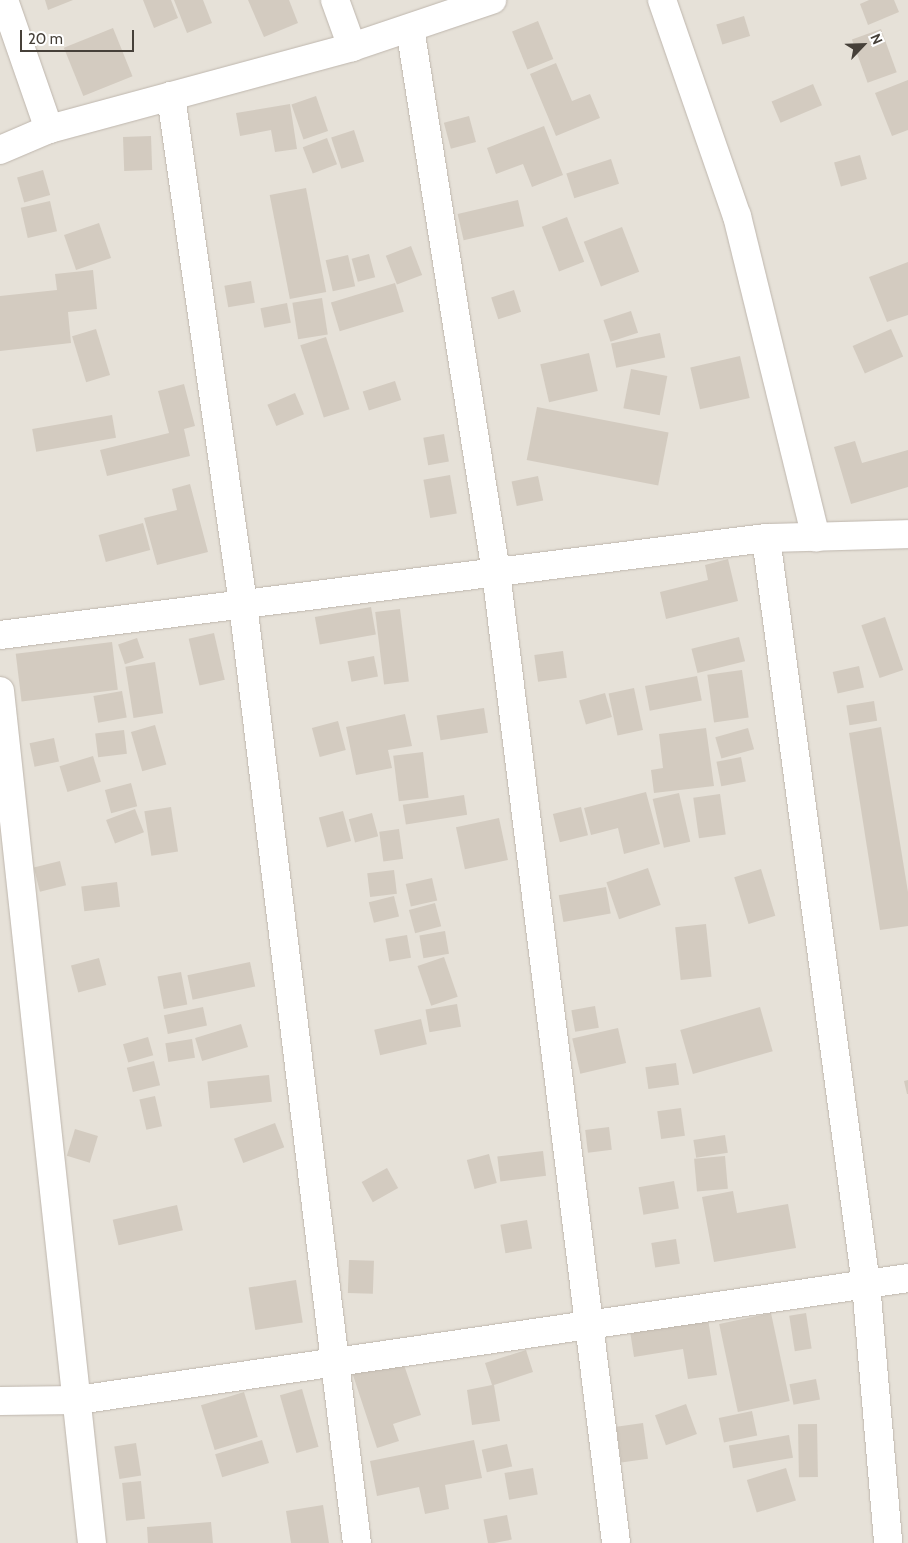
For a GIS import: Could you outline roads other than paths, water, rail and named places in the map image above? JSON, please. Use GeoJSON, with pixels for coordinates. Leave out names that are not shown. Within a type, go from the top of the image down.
{"type":"FeatureCollection","features":[{"type":"Feature","properties":{"kind":"street"},"geometry":{"type":"LineString","coordinates":[[4,0],[49,129]]}},
{"type":"Feature","properties":{"kind":"street"},"geometry":{"type":"LineString","coordinates":[[336,0],[352,47]]}},
{"type":"Feature","properties":{"kind":"street"},"geometry":{"type":"LineString","coordinates":[[0,150],[49,129],[352,47],[492,0]]}},
{"type":"Feature","properties":{"kind":"street"},"geometry":{"type":"LineString","coordinates":[[662,0],[737,216],[816,537]]}},
{"type":"Feature","properties":{"kind":"street"},"geometry":{"type":"LineString","coordinates":[[410,28],[496,572],[616,1543]]}},
{"type":"Feature","properties":{"kind":"street"},"geometry":{"type":"LineString","coordinates":[[171,96],[243,604],[338,1362],[358,1543]]}},
{"type":"Feature","properties":{"kind":"street"},"geometry":{"type":"LineString","coordinates":[[0,636],[766,538],[908,534]]}},
{"type":"Feature","properties":{"kind":"street"},"geometry":{"type":"LineString","coordinates":[[766,538],[866,1284],[888,1543]]}},
{"type":"Feature","properties":{"kind":"street"},"geometry":{"type":"LineString","coordinates":[[0,691],[92,1543]]}},
{"type":"Feature","properties":{"kind":"street"},"geometry":{"type":"LineString","coordinates":[[0,1401],[78,1400],[908,1278]]}}]}
